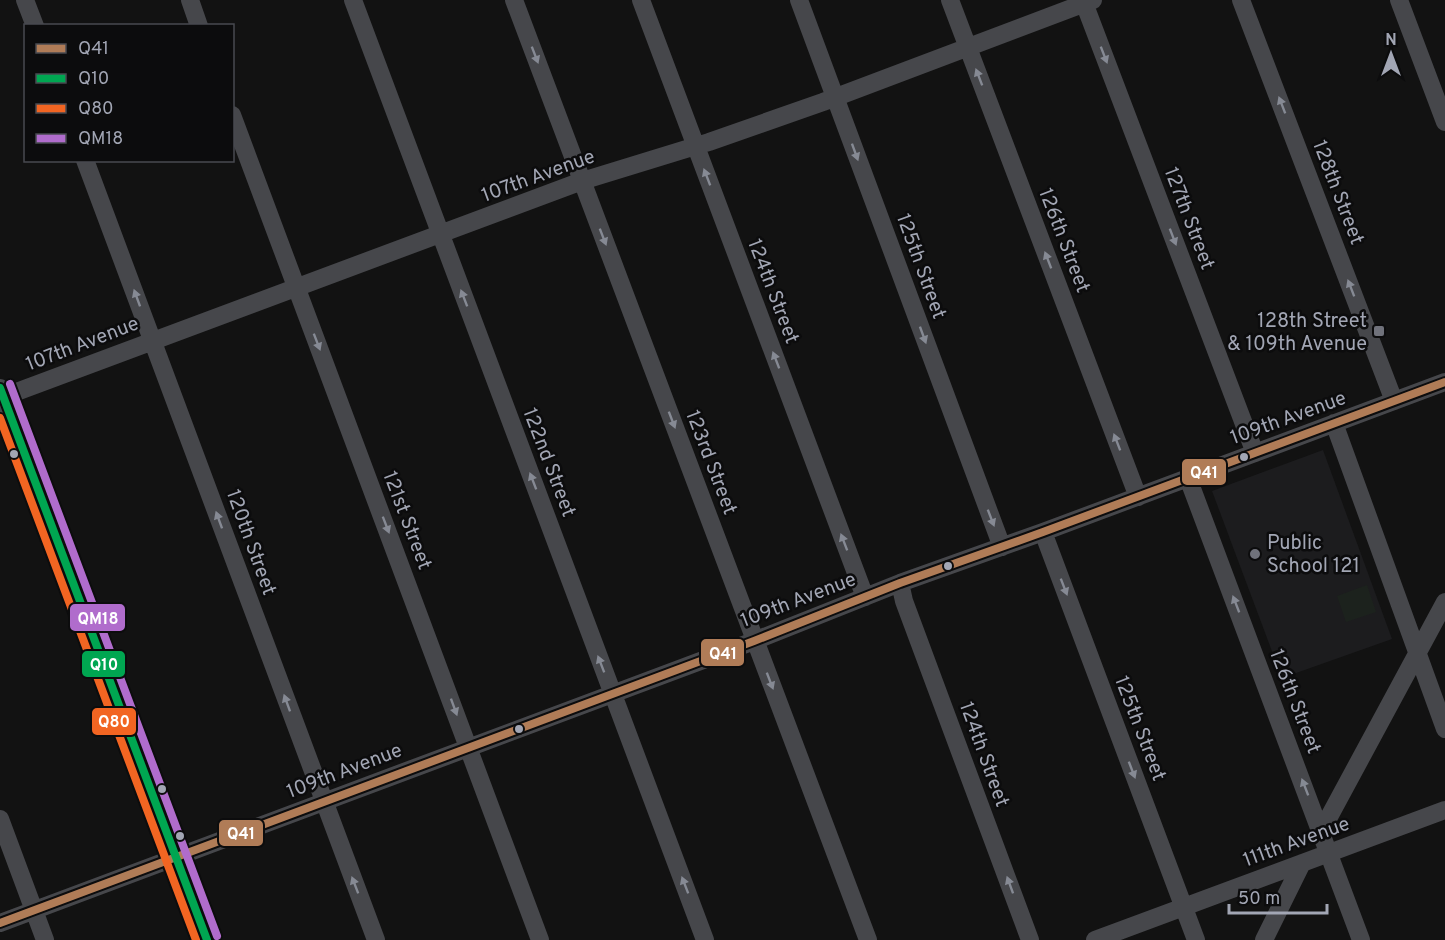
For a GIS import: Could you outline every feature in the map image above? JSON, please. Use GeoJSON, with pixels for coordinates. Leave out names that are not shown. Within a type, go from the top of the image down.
{"type":"FeatureCollection","features":[{"type":"Feature","properties":{"kind":"street"},"geometry":{"type":"LineString","coordinates":[[26,0],[34,24]]}},
{"type":"Feature","properties":{"kind":"street"},"geometry":{"type":"LineString","coordinates":[[190,0],[198,24]]}},
{"type":"Feature","properties":{"kind":"street","name":"122nd Street"},"geometry":{"type":"LineString","coordinates":[[353,0],[705,940]]}},
{"type":"Feature","properties":{"kind":"street","name":"123rd Street"},"geometry":{"type":"LineString","coordinates":[[514,0],[868,940]]}},
{"type":"Feature","properties":{"kind":"street","name":"124th Street"},"geometry":{"type":"LineString","coordinates":[[641,0],[865,597]]}},
{"type":"Feature","properties":{"kind":"street","name":"125th Street"},"geometry":{"type":"LineString","coordinates":[[799,0],[1002,547]]}},
{"type":"Feature","properties":{"kind":"street","name":"126th Street"},"geometry":{"type":"LineString","coordinates":[[950,0],[1138,497]]}},
{"type":"Feature","properties":{"kind":"street","name":"128th Street"},"geometry":{"type":"LineString","coordinates":[[1241,0],[1394,401]]}},
{"type":"Feature","properties":{"kind":"street"},"geometry":{"type":"LineString","coordinates":[[1399,0],[1445,122]]}},
{"type":"Feature","properties":{"kind":"street","name":"107th Avenue"},"geometry":{"type":"LineString","coordinates":[[1,394],[582,181],[696,146],[835,97],[1087,1]]}},
{"type":"Feature","properties":{"kind":"street","name":"127th Street"},"geometry":{"type":"LineString","coordinates":[[1087,1],[1255,453]]}},
{"type":"Feature","properties":{"kind":"street","name":"121st Street"},"geometry":{"type":"LineString","coordinates":[[234,120],[540,940]]}},
{"type":"Feature","properties":{"kind":"street","name":"120th Street"},"geometry":{"type":"LineString","coordinates":[[87,162],[376,940]]}},
{"type":"Feature","properties":{"kind":"street","name":"109th Avenue"},"geometry":{"type":"LineString","coordinates":[[0,923],[612,694],[900,583],[1445,382]]}},
{"type":"Feature","properties":{"kind":"street"},"geometry":{"type":"LineString","coordinates":[[1,394],[207,940]]}},
{"type":"Feature","properties":{"kind":"street"},"geometry":{"type":"LineString","coordinates":[[1334,423],[1445,729]]}},
{"type":"Feature","properties":{"kind":"street","name":"126th Street"},"geometry":{"type":"LineString","coordinates":[[1188,478],[1361,940]]}},
{"type":"Feature","properties":{"kind":"street","name":"125th Street"},"geometry":{"type":"LineString","coordinates":[[1043,532],[1196,940]]}},
{"type":"Feature","properties":{"kind":"street","name":"124th Street"},"geometry":{"type":"LineString","coordinates":[[900,583],[904,601],[1030,940]]}},
{"type":"Feature","properties":{"kind":"street"},"geometry":{"type":"LineString","coordinates":[[1319,826],[1329,818],[1445,602]]}},
{"type":"Feature","properties":{"kind":"street","name":"111th Avenue"},"geometry":{"type":"LineString","coordinates":[[1095,940],[1445,810]]}},
{"type":"Feature","properties":{"kind":"street"},"geometry":{"type":"LineString","coordinates":[[0,819],[45,940]]}},
{"type":"Feature","properties":{"kind":"street"},"geometry":{"type":"LineString","coordinates":[[1264,940],[1302,863]]}},
{"type":"Feature","properties":{"kind":"shaded area"},"geometry":{"type":"Polygon","coordinates":[[[1323,450],[1392,639],[1282,678],[1212,491],[1323,450]]]}},
{"type":"Feature","properties":{"kind":"shaded area"},"geometry":{"type":"Polygon","coordinates":[[[1367,585],[1376,612],[1346,622],[1337,596],[1367,585]]]}},
{"type":"Feature","properties":{"kind":"transit line","name":"Q41"},"geometry":{"type":"LineString","coordinates":[[0,923],[754,641],[900,583],[1445,382]]}},
{"type":"Feature","properties":{"kind":"transit line","name":"QM18"},"geometry":{"type":"LineString","coordinates":[[10,384],[217,936]]}},
{"type":"Feature","properties":{"kind":"transit line","name":"Q10"},"geometry":{"type":"LineString","coordinates":[[0,388],[207,940]]}},
{"type":"Feature","properties":{"kind":"transit line","name":"Q80"},"geometry":{"type":"LineString","coordinates":[[0,418],[196,940]]}},
{"type":"Feature","properties":{"kind":"place","name":"128th Street & 109th Avenue"},"geometry":{"type":"Point","coordinates":[1379,331]}},
{"type":"Feature","properties":{"kind":"place","name":"Public School 121"},"geometry":{"type":"Point","coordinates":[1255,554]}}]}
